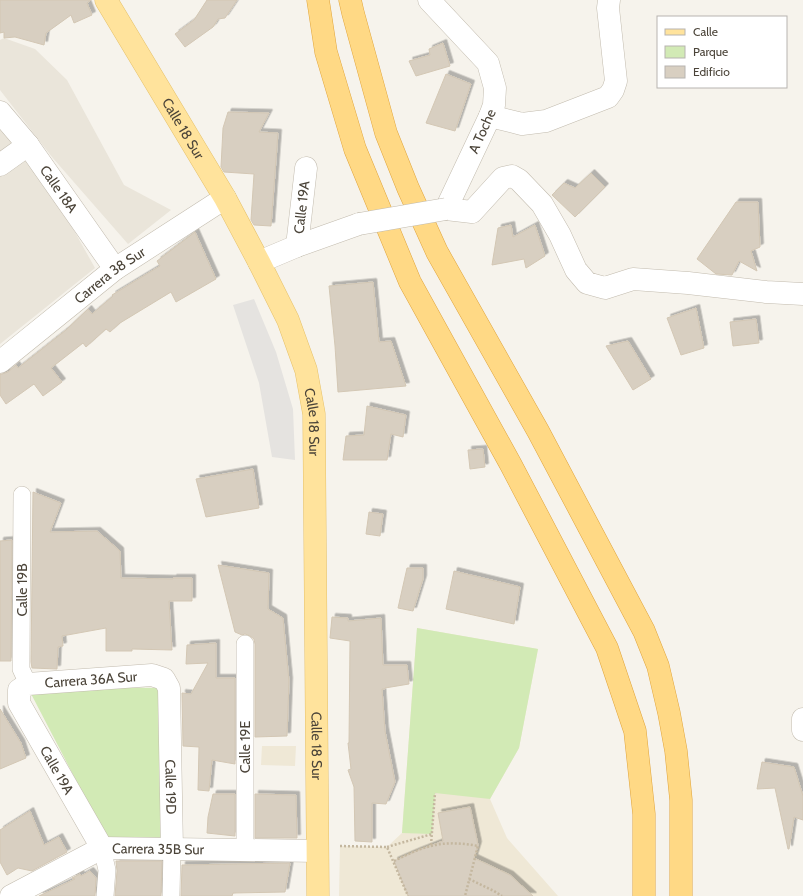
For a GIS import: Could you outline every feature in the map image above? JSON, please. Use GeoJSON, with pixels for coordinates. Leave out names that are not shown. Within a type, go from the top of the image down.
{"type":"FeatureCollection","features":[{"type":"Feature","properties":{"kind":"highway"},"geometry":{"type":"LineString","coordinates":[[318,0],[326,52],[355,149],[410,282],[511,465],[607,648],[635,731],[644,814],[644,896]]}},
{"type":"Feature","properties":{"kind":"highway"},"geometry":{"type":"LineString","coordinates":[[350,0],[386,133],[408,188],[437,252],[538,431],[644,631],[658,666],[676,751],[681,800],[681,896]]}},
{"type":"Feature","properties":{"kind":"main road","name":"Calle 18 Sur"},"geometry":{"type":"LineString","coordinates":[[106,0],[225,198],[288,320],[306,370],[314,414],[318,896]]}},
{"type":"Feature","properties":{"kind":"street","name":"A Toche"},"geometry":{"type":"LineString","coordinates":[[429,0],[488,63],[495,88],[494,105],[490,116],[446,208]]}},
{"type":"Feature","properties":{"kind":"street"},"geometry":{"type":"LineString","coordinates":[[490,116],[522,124],[546,121],[608,97],[613,90],[616,81],[608,8],[609,0]]}},
{"type":"Feature","properties":{"kind":"street","name":"Calle 18A"},"geometry":{"type":"LineString","coordinates":[[0,112],[28,146],[115,269]]}},
{"type":"Feature","properties":{"kind":"street"},"geometry":{"type":"LineString","coordinates":[[0,165],[28,146]]}},
{"type":"Feature","properties":{"kind":"street","name":"Calle 19A"},"geometry":{"type":"LineString","coordinates":[[296,246],[306,168]]}},
{"type":"Feature","properties":{"kind":"street"},"geometry":{"type":"LineString","coordinates":[[259,262],[296,246],[359,224],[446,208],[472,212],[503,178],[512,176],[519,180],[542,204],[560,235],[576,270],[588,283],[605,288],[633,279],[688,283],[766,292],[803,294]]}},
{"type":"Feature","properties":{"kind":"street","name":"Carrera 38 Sur"},"geometry":{"type":"LineString","coordinates":[[0,362],[115,269],[225,198]]}},
{"type":"Feature","properties":{"kind":"street","name":"Calle 19B"},"geometry":{"type":"LineString","coordinates":[[22,495],[21,669],[23,687]]}},
{"type":"Feature","properties":{"kind":"street","name":"Calle 19E"},"geometry":{"type":"LineString","coordinates":[[245,644],[245,850]]}},
{"type":"Feature","properties":{"kind":"street","name":"Carrera 36A Sur"},"geometry":{"type":"LineString","coordinates":[[23,687],[152,675],[164,679]]}},
{"type":"Feature","properties":{"kind":"street","name":"Calle 19D"},"geometry":{"type":"LineString","coordinates":[[164,679],[169,688],[172,849],[171,896]]}},
{"type":"Feature","properties":{"kind":"street","name":"Calle 19A"},"geometry":{"type":"LineString","coordinates":[[23,687],[19,703],[102,848]]}},
{"type":"Feature","properties":{"kind":"street"},"geometry":{"type":"LineString","coordinates":[[803,719],[803,730]]}},
{"type":"Feature","properties":{"kind":"street"},"geometry":{"type":"LineString","coordinates":[[102,848],[106,870],[105,896]]}},
{"type":"Feature","properties":{"kind":"street","name":"Carrera 35B Sur"},"geometry":{"type":"LineString","coordinates":[[11,896],[102,848],[317,851]]}},
{"type":"Feature","properties":{"kind":"path"},"geometry":{"type":"LineString","coordinates":[[432,845],[435,792]]}},
{"type":"Feature","properties":{"kind":"path"},"geometry":{"type":"LineString","coordinates":[[340,846],[387,847],[432,834]]}},
{"type":"Feature","properties":{"kind":"path"},"geometry":{"type":"LineString","coordinates":[[394,861],[432,845],[463,844],[478,846],[465,896]]}},
{"type":"Feature","properties":{"kind":"path"},"geometry":{"type":"LineString","coordinates":[[387,847],[408,896]]}},
{"type":"Feature","properties":{"kind":"path"},"geometry":{"type":"LineString","coordinates":[[469,879],[502,896]]}},
{"type":"Feature","properties":{"kind":"shaded area"},"geometry":{"type":"Polygon","coordinates":[[[4,38],[35,49],[67,80],[124,185],[171,210],[128,244],[52,157],[0,90],[0,40],[4,38]]]}},
{"type":"Feature","properties":{"kind":"shaded area"},"geometry":{"type":"Polygon","coordinates":[[[0,123],[16,142],[0,153],[0,123]]]}},
{"type":"Feature","properties":{"kind":"shaded area"},"geometry":{"type":"Polygon","coordinates":[[[30,152],[95,268],[0,344],[0,173],[30,152]]]}},
{"type":"Feature","properties":{"kind":"shaded area"},"geometry":{"type":"Polygon","coordinates":[[[254,299],[276,352],[293,409],[295,460],[272,457],[259,383],[233,305],[254,299]]]}},
{"type":"Feature","properties":{"kind":"shaded area"},"geometry":{"type":"Polygon","coordinates":[[[417,628],[538,649],[519,748],[490,799],[507,838],[558,896],[339,896],[340,846],[387,847],[402,833],[417,628]]]}},
{"type":"Feature","properties":{"kind":"shaded area"},"geometry":{"type":"Polygon","coordinates":[[[262,746],[296,746],[295,766],[261,765],[262,746]]]}},
{"type":"Feature","properties":{"kind":"green space"},"geometry":{"type":"Polygon","coordinates":[[[417,628],[538,649],[519,748],[490,799],[435,793],[432,834],[402,833],[417,628]]]}},
{"type":"Feature","properties":{"kind":"green space"},"geometry":{"type":"Polygon","coordinates":[[[27,686],[159,688],[163,839],[106,838],[27,686]]]}},
{"type":"Feature","properties":{"kind":"building"},"geometry":{"type":"Polygon","coordinates":[[[0,0],[91,0],[87,3],[92,15],[74,23],[71,15],[46,33],[44,45],[15,37],[4,38],[4,32],[0,33],[0,0]]]}},
{"type":"Feature","properties":{"kind":"building"},"geometry":{"type":"Polygon","coordinates":[[[207,0],[237,0],[225,18],[218,19],[213,27],[185,47],[175,34],[194,20],[207,0]]]}},
{"type":"Feature","properties":{"kind":"building"},"geometry":{"type":"Polygon","coordinates":[[[443,43],[450,66],[416,76],[409,61],[430,55],[429,49],[443,43]]]}},
{"type":"Feature","properties":{"kind":"building"},"geometry":{"type":"Polygon","coordinates":[[[446,74],[471,84],[455,131],[426,123],[446,74]]]}},
{"type":"Feature","properties":{"kind":"building"},"geometry":{"type":"Polygon","coordinates":[[[228,112],[269,113],[259,132],[278,133],[271,226],[254,225],[251,220],[254,174],[224,172],[221,167],[223,128],[228,112]]]}},
{"type":"Feature","properties":{"kind":"building"},"geometry":{"type":"Polygon","coordinates":[[[591,173],[605,187],[575,217],[552,195],[564,183],[575,188],[591,173]]]}},
{"type":"Feature","properties":{"kind":"building"},"geometry":{"type":"Polygon","coordinates":[[[736,202],[758,202],[760,247],[751,251],[757,271],[739,261],[732,275],[716,274],[697,259],[736,202]]]}},
{"type":"Feature","properties":{"kind":"building"},"geometry":{"type":"Polygon","coordinates":[[[511,225],[513,237],[535,225],[545,256],[526,268],[524,259],[492,265],[498,228],[511,225]]]}},
{"type":"Feature","properties":{"kind":"building"},"geometry":{"type":"Polygon","coordinates":[[[195,232],[216,279],[176,302],[171,292],[120,323],[110,332],[106,329],[86,347],[83,343],[51,368],[62,382],[43,396],[34,384],[6,404],[0,395],[0,374],[8,372],[16,365],[18,368],[66,330],[88,309],[92,314],[113,296],[112,295],[160,266],[157,261],[195,232]]]}},
{"type":"Feature","properties":{"kind":"building"},"geometry":{"type":"Polygon","coordinates":[[[373,282],[379,342],[391,341],[406,386],[338,392],[329,286],[373,282]]]}},
{"type":"Feature","properties":{"kind":"building"},"geometry":{"type":"Polygon","coordinates":[[[696,308],[704,348],[681,355],[667,318],[696,308]]]}},
{"type":"Feature","properties":{"kind":"building"},"geometry":{"type":"Polygon","coordinates":[[[756,319],[759,343],[733,346],[730,322],[756,319]]]}},
{"type":"Feature","properties":{"kind":"building"},"geometry":{"type":"Polygon","coordinates":[[[628,341],[651,379],[633,390],[606,346],[628,341]]]}},
{"type":"Feature","properties":{"kind":"building"},"geometry":{"type":"Polygon","coordinates":[[[367,406],[406,415],[403,437],[391,434],[387,460],[343,460],[346,436],[364,435],[367,406]]]}},
{"type":"Feature","properties":{"kind":"building"},"geometry":{"type":"Polygon","coordinates":[[[483,449],[485,467],[470,469],[468,450],[483,449]]]}},
{"type":"Feature","properties":{"kind":"building"},"geometry":{"type":"Polygon","coordinates":[[[253,469],[259,508],[206,517],[196,479],[253,469]]]}},
{"type":"Feature","properties":{"kind":"building"},"geometry":{"type":"Polygon","coordinates":[[[33,492],[61,503],[50,532],[97,531],[120,551],[121,578],[192,578],[192,601],[169,601],[172,650],[132,649],[132,651],[106,651],[106,628],[62,636],[63,646],[58,647],[57,669],[32,668],[33,492]]]}},
{"type":"Feature","properties":{"kind":"building"},"geometry":{"type":"Polygon","coordinates":[[[369,512],[383,514],[380,536],[366,534],[369,512]]]}},
{"type":"Feature","properties":{"kind":"building"},"geometry":{"type":"Polygon","coordinates":[[[12,540],[11,661],[0,661],[0,541],[12,540]]]}},
{"type":"Feature","properties":{"kind":"building"},"geometry":{"type":"Polygon","coordinates":[[[218,565],[269,573],[268,609],[283,618],[289,681],[287,736],[255,737],[254,639],[245,634],[242,635],[235,632],[218,565]]]}},
{"type":"Feature","properties":{"kind":"building"},"geometry":{"type":"Polygon","coordinates":[[[407,568],[423,568],[423,579],[413,611],[398,608],[407,568]]]}},
{"type":"Feature","properties":{"kind":"building"},"geometry":{"type":"Polygon","coordinates":[[[454,571],[520,587],[514,624],[446,609],[454,571]]]}},
{"type":"Feature","properties":{"kind":"building"},"geometry":{"type":"Polygon","coordinates":[[[332,617],[348,618],[348,621],[381,618],[383,665],[407,665],[409,684],[382,689],[385,731],[395,782],[386,804],[372,803],[372,842],[355,841],[354,787],[348,770],[351,769],[348,743],[350,641],[330,638],[332,617]]]}},
{"type":"Feature","properties":{"kind":"building"},"geometry":{"type":"Polygon","coordinates":[[[216,643],[216,678],[235,678],[235,764],[212,760],[209,791],[198,790],[199,747],[183,746],[182,693],[191,694],[208,663],[186,664],[187,645],[216,643]]]}},
{"type":"Feature","properties":{"kind":"building"},"geometry":{"type":"Polygon","coordinates":[[[0,709],[21,743],[26,758],[0,769],[0,709]]]}},
{"type":"Feature","properties":{"kind":"building"},"geometry":{"type":"Polygon","coordinates":[[[762,762],[794,767],[803,796],[803,820],[794,817],[789,849],[775,788],[757,789],[762,762]]]}},
{"type":"Feature","properties":{"kind":"building"},"geometry":{"type":"Polygon","coordinates":[[[213,794],[235,794],[235,836],[207,833],[208,817],[213,794]]]}},
{"type":"Feature","properties":{"kind":"building"},"geometry":{"type":"Polygon","coordinates":[[[255,794],[296,795],[297,838],[255,838],[255,794]]]}},
{"type":"Feature","properties":{"kind":"building"},"geometry":{"type":"Polygon","coordinates":[[[470,807],[478,845],[474,858],[510,875],[533,896],[408,896],[394,861],[443,841],[438,813],[470,807]]]}},
{"type":"Feature","properties":{"kind":"building"},"geometry":{"type":"Polygon","coordinates":[[[30,811],[44,845],[59,837],[67,852],[32,871],[18,868],[7,875],[0,862],[0,830],[30,811]]]}},
{"type":"Feature","properties":{"kind":"building"},"geometry":{"type":"Polygon","coordinates":[[[116,861],[162,861],[161,896],[115,896],[117,871],[116,861]]]}},
{"type":"Feature","properties":{"kind":"building"},"geometry":{"type":"Polygon","coordinates":[[[290,863],[285,892],[233,893],[232,896],[181,896],[182,865],[290,863]]]}},
{"type":"Feature","properties":{"kind":"building"},"geometry":{"type":"Polygon","coordinates":[[[90,871],[96,878],[95,896],[39,896],[75,879],[72,878],[80,874],[81,876],[90,871]]]}}]}
